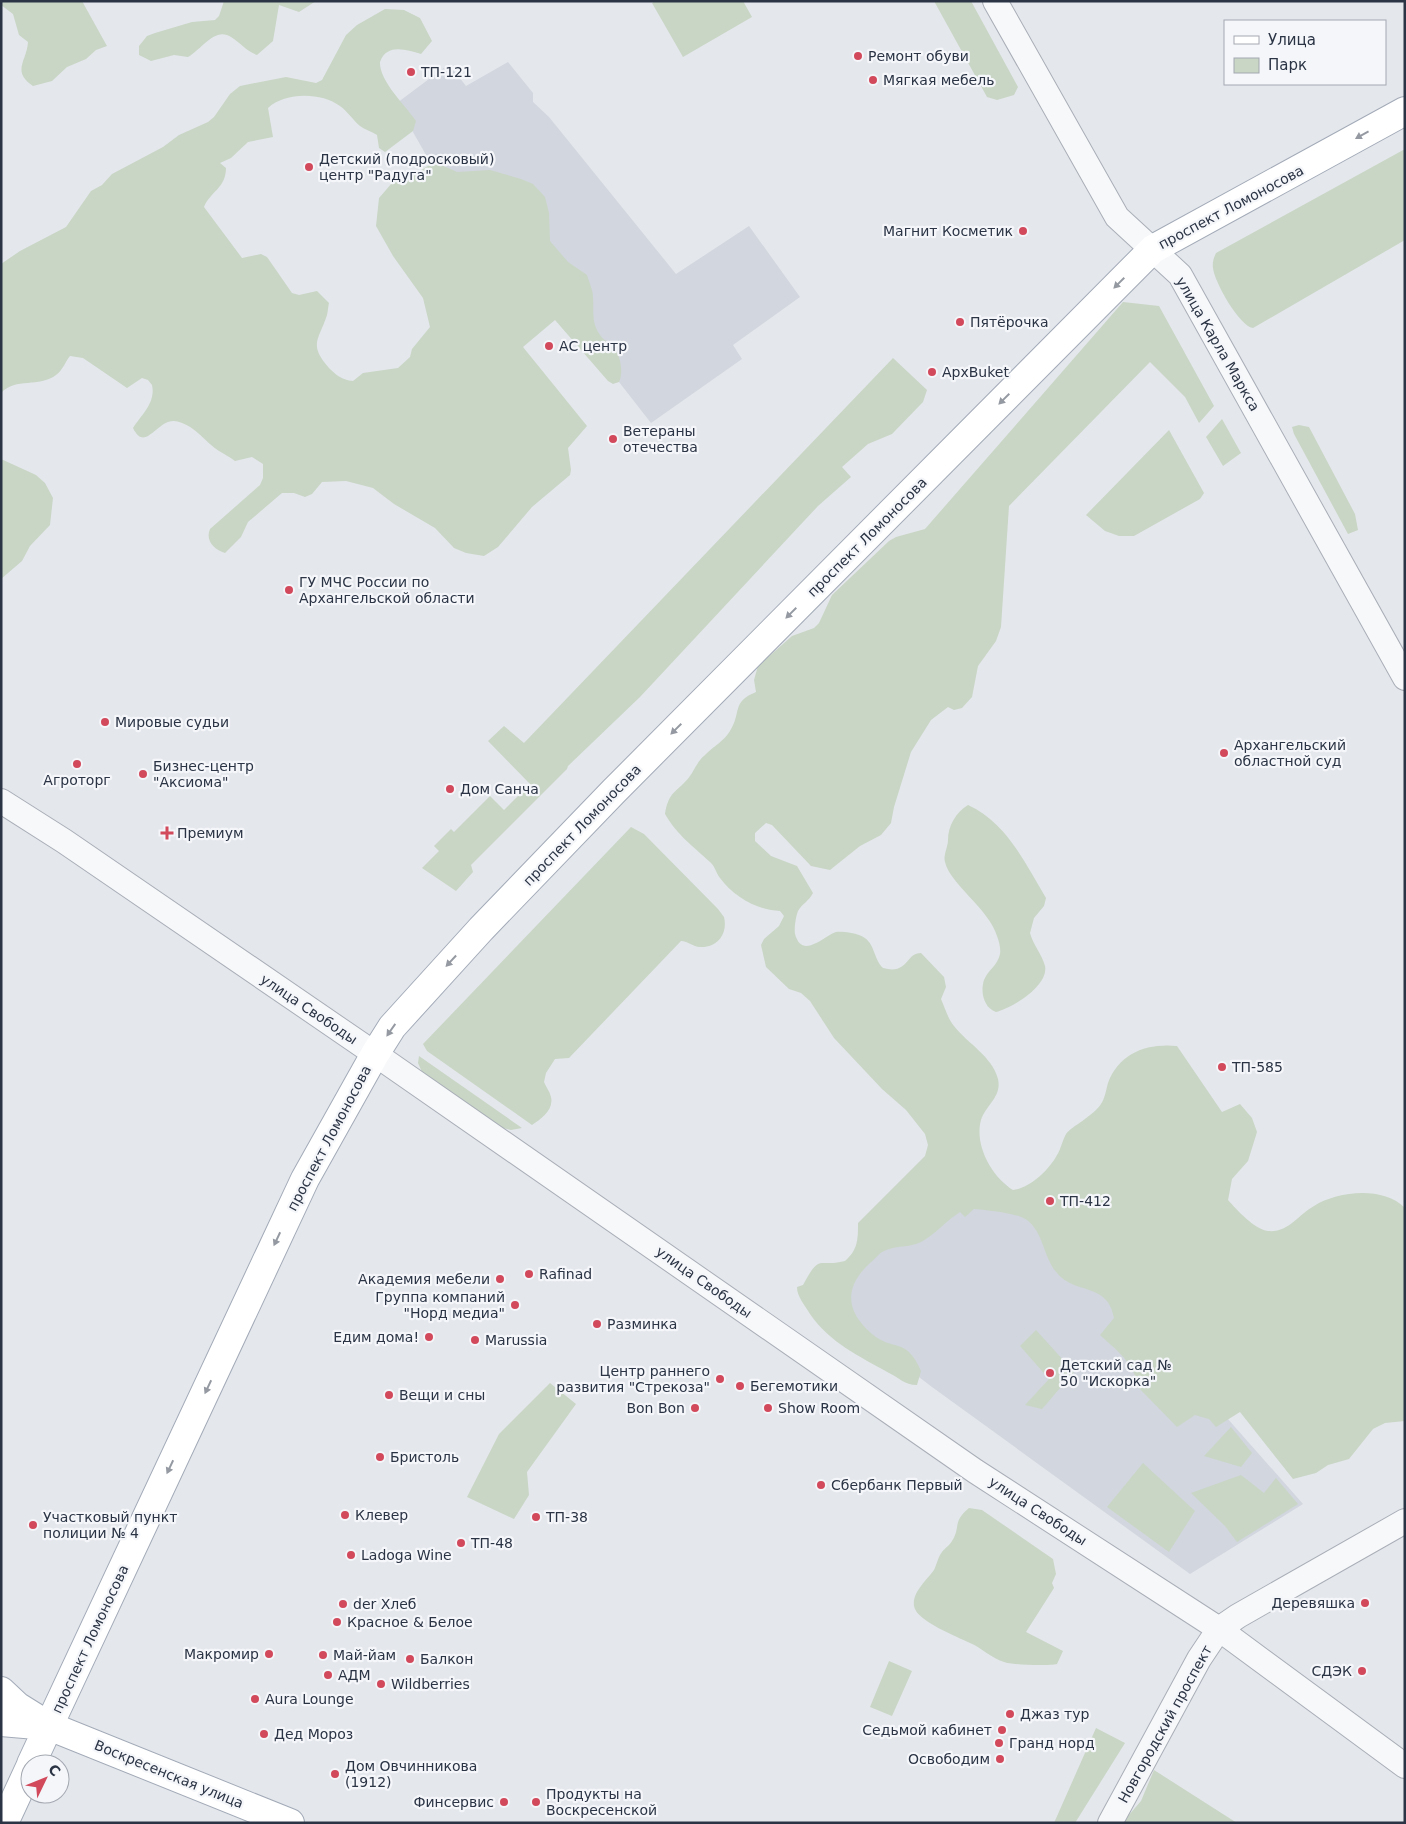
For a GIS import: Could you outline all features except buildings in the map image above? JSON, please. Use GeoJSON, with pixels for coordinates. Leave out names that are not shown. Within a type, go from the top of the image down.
{"type":"FeatureCollection","features":[{"type":"Feature","properties":{"kind":"main road","name":"проспект Ломоносова"},"geometry":{"type":"LineString","coordinates":[[36,1754],[305,1179],[392,1027],[422,992],[568,840],[1153,249],[1405,111]]}},
{"type":"Feature","properties":{"kind":"main road","name":"Воскресенская улица"},"geometry":{"type":"LineString","coordinates":[[1,1691],[17,1706],[49,1726],[290,1823]]}},
{"type":"Feature","properties":{"kind":"main road","name":"Воскресенская улица"},"geometry":{"type":"LineString","coordinates":[[1,1722],[49,1726]]}},
{"type":"Feature","properties":{"kind":"main road","name":"проспект Ломоносова"},"geometry":{"type":"LineString","coordinates":[[4,1823],[20,1789]]}},
{"type":"Feature","properties":{"kind":"street","name":"улица Карла Маркса"},"geometry":{"type":"LineString","coordinates":[[995,1],[1117,217],[1180,275],[1405,678]]}},
{"type":"Feature","properties":{"kind":"street","name":"улица Свободы"},"geometry":{"type":"LineString","coordinates":[[1,801],[64,841],[375,1054],[975,1471],[1219,1629],[1405,1766]]}},
{"type":"Feature","properties":{"kind":"street","name":"Новгородский проспект"},"geometry":{"type":"LineString","coordinates":[[1110,1823],[1199,1659],[1219,1629],[1238,1616],[1405,1521]]}},
{"type":"Feature","properties":{"kind":"shaded area"},"geometry":{"type":"Polygon","coordinates":[[[508,62],[533,93],[533,102],[549,117],[676,274],[749,226],[800,297],[733,345],[742,359],[651,423],[619,382],[619,377],[473,177],[434,169],[413,132],[413,127],[397,103],[449,64],[466,86],[508,62]]]}},
{"type":"Feature","properties":{"kind":"shaded area","name":"Детский сад № 50 \"Искорка\""},"geometry":{"type":"Polygon","coordinates":[[[966,1149],[1025,1202],[1175,1359],[1303,1504],[1190,1574],[932,1387],[820,1301],[966,1149]]]}},
{"type":"Feature","properties":{"kind":"green space"},"geometry":{"type":"Polygon","coordinates":[[[1,1],[82,1],[107,46],[96,50],[86,59],[67,67],[52,81],[33,86],[26,81],[21,70],[28,42],[19,35],[13,14],[1,5],[1,1]]]}},
{"type":"Feature","properties":{"kind":"green space"},"geometry":{"type":"Polygon","coordinates":[[[224,1],[316,1],[299,12],[279,5],[273,41],[257,55],[225,34],[214,37],[188,57],[174,55],[151,61],[139,55],[139,46],[147,36],[192,22],[215,20],[219,16],[224,1]]]}},
{"type":"Feature","properties":{"kind":"green space"},"geometry":{"type":"Polygon","coordinates":[[[655,1],[743,1],[752,17],[683,57],[652,3],[655,1]]]}},
{"type":"Feature","properties":{"kind":"green space"},"geometry":{"type":"Polygon","coordinates":[[[934,1],[971,1],[1018,87],[1014,95],[997,100],[987,97],[934,1]]]}},
{"type":"Feature","properties":{"kind":"green space"},"geometry":{"type":"Polygon","coordinates":[[[385,9],[404,10],[420,18],[432,41],[421,54],[398,49],[392,50],[383,56],[380,62],[388,85],[416,121],[413,131],[385,152],[379,148],[377,135],[360,126],[343,108],[332,101],[313,96],[284,99],[268,108],[273,137],[248,142],[231,158],[220,163],[226,168],[225,175],[221,185],[204,207],[242,258],[261,254],[267,257],[292,293],[299,295],[317,291],[329,303],[317,347],[323,360],[334,373],[342,378],[353,381],[363,373],[398,368],[410,357],[412,349],[430,327],[423,298],[393,256],[376,226],[379,198],[392,183],[415,174],[431,164],[437,163],[457,172],[490,170],[533,184],[545,197],[549,213],[550,241],[568,262],[587,275],[593,294],[595,326],[601,337],[612,345],[617,353],[621,368],[619,382],[613,384],[608,381],[555,320],[523,347],[587,426],[568,448],[570,475],[532,507],[498,547],[484,556],[466,553],[454,548],[435,528],[394,504],[373,488],[346,481],[322,482],[312,494],[305,497],[294,493],[282,493],[248,522],[241,537],[225,553],[217,550],[210,541],[210,529],[260,485],[263,478],[263,464],[252,457],[235,461],[181,422],[168,422],[147,437],[138,435],[133,428],[150,403],[153,391],[152,385],[148,380],[142,378],[127,388],[83,358],[70,356],[60,371],[49,379],[14,385],[1,393],[1,264],[20,251],[66,227],[91,191],[102,185],[112,174],[163,147],[179,135],[208,122],[214,117],[230,94],[240,86],[286,77],[316,83],[322,80],[346,35],[357,25],[385,9]]]}},
{"type":"Feature","properties":{"kind":"green space"},"geometry":{"type":"Polygon","coordinates":[[[1405,149],[1405,240],[1253,328],[1241,320],[1222,292],[1214,274],[1213,264],[1216,253],[1405,149]]]}},
{"type":"Feature","properties":{"kind":"green space"},"geometry":{"type":"Polygon","coordinates":[[[1123,302],[1159,306],[1214,406],[1199,423],[1185,397],[1150,362],[1009,506],[1001,627],[996,641],[978,666],[972,697],[962,708],[954,710],[948,707],[931,720],[911,752],[891,823],[881,835],[860,846],[830,870],[811,866],[772,825],[766,823],[755,833],[755,841],[771,856],[797,866],[813,893],[798,911],[795,934],[798,942],[808,946],[836,932],[859,935],[871,945],[883,968],[898,969],[912,956],[921,953],[944,977],[946,987],[941,999],[950,1020],[960,1033],[991,1064],[998,1079],[999,1085],[996,1096],[981,1120],[980,1140],[986,1160],[998,1177],[1013,1190],[1026,1186],[1049,1167],[1054,1161],[1066,1134],[1093,1113],[1101,1104],[1108,1083],[1119,1064],[1135,1052],[1145,1048],[1166,1045],[1177,1046],[1222,1112],[1240,1104],[1252,1118],[1257,1132],[1248,1161],[1232,1179],[1228,1200],[1257,1227],[1268,1231],[1281,1229],[1293,1223],[1314,1206],[1348,1194],[1360,1193],[1385,1196],[1405,1208],[1405,1421],[1385,1423],[1373,1429],[1349,1459],[1328,1465],[1316,1473],[1293,1479],[1240,1412],[1216,1427],[1209,1419],[1195,1415],[1177,1427],[1137,1386],[1136,1378],[1129,1364],[1100,1335],[1114,1318],[1111,1307],[1105,1299],[1090,1290],[1064,1280],[1052,1267],[1033,1225],[1017,1215],[974,1209],[965,1217],[960,1212],[921,1242],[882,1252],[870,1263],[856,1281],[851,1299],[857,1317],[872,1334],[910,1353],[921,1371],[917,1385],[905,1383],[856,1355],[836,1341],[818,1324],[798,1294],[797,1287],[803,1285],[813,1268],[820,1263],[845,1261],[853,1253],[858,1234],[858,1223],[925,1156],[928,1145],[925,1134],[906,1110],[882,1089],[834,1038],[810,1001],[801,993],[789,989],[766,967],[761,945],[764,939],[779,926],[784,916],[780,911],[763,908],[739,897],[720,878],[712,864],[680,834],[665,814],[669,799],[688,779],[701,759],[728,735],[734,724],[740,704],[748,696],[756,692],[754,680],[758,666],[792,636],[814,628],[819,623],[832,595],[889,541],[896,537],[925,529],[1123,302]]]}},
{"type":"Feature","properties":{"kind":"green space"},"geometry":{"type":"Polygon","coordinates":[[[893,358],[927,390],[923,402],[892,434],[868,444],[842,467],[851,477],[818,506],[640,697],[568,766],[471,865],[473,872],[456,891],[422,868],[439,851],[434,846],[451,829],[454,832],[490,796],[504,810],[530,784],[488,741],[504,726],[524,743],[893,358]]]}},
{"type":"Feature","properties":{"kind":"green space"},"geometry":{"type":"Polygon","coordinates":[[[1222,419],[1241,453],[1223,466],[1206,437],[1222,419]]]}},
{"type":"Feature","properties":{"kind":"green space"},"geometry":{"type":"Polygon","coordinates":[[[1299,425],[1309,427],[1355,514],[1358,530],[1348,534],[1294,434],[1292,427],[1299,425]]]}},
{"type":"Feature","properties":{"kind":"green space"},"geometry":{"type":"Polygon","coordinates":[[[1169,430],[1204,493],[1200,499],[1134,536],[1119,536],[1105,531],[1086,515],[1169,430]]]}},
{"type":"Feature","properties":{"kind":"green space"},"geometry":{"type":"Polygon","coordinates":[[[1,459],[36,475],[45,483],[53,498],[50,525],[30,546],[22,561],[1,579],[1,459]]]}},
{"type":"Feature","properties":{"kind":"green space"},"geometry":{"type":"Polygon","coordinates":[[[968,805],[994,822],[1004,833],[1014,845],[1046,898],[1044,906],[1034,918],[1030,933],[1044,962],[1045,974],[1028,995],[1011,1006],[996,1012],[988,1007],[982,990],[986,976],[999,958],[1000,945],[998,938],[993,926],[954,879],[945,862],[951,825],[956,815],[968,805]]]}},
{"type":"Feature","properties":{"kind":"green space"},"geometry":{"type":"Polygon","coordinates":[[[631,827],[644,834],[718,909],[724,917],[723,934],[717,942],[706,947],[697,947],[681,941],[569,1058],[555,1059],[546,1073],[544,1082],[550,1095],[551,1106],[546,1114],[532,1125],[427,1051],[423,1044],[631,827]]]}},
{"type":"Feature","properties":{"kind":"green space"},"geometry":{"type":"Polygon","coordinates":[[[419,1056],[522,1128],[511,1130],[503,1128],[422,1072],[418,1063],[419,1056]]]}},
{"type":"Feature","properties":{"kind":"green space"},"geometry":{"type":"Polygon","coordinates":[[[1036,1330],[1074,1372],[1042,1409],[1025,1405],[1049,1379],[1020,1346],[1036,1330]]]}},
{"type":"Feature","properties":{"kind":"green space"},"geometry":{"type":"Polygon","coordinates":[[[550,1383],[576,1404],[527,1472],[529,1495],[514,1519],[467,1497],[499,1434],[550,1383]]]}},
{"type":"Feature","properties":{"kind":"green space"},"geometry":{"type":"Polygon","coordinates":[[[1231,1427],[1252,1453],[1241,1467],[1204,1456],[1231,1427]]]}},
{"type":"Feature","properties":{"kind":"green space"},"geometry":{"type":"Polygon","coordinates":[[[1143,1463],[1195,1511],[1169,1552],[1107,1507],[1143,1463]]]}},
{"type":"Feature","properties":{"kind":"green space"},"geometry":{"type":"Polygon","coordinates":[[[1241,1475],[1264,1493],[1276,1478],[1298,1504],[1237,1542],[1225,1526],[1191,1493],[1241,1475]]]}},
{"type":"Feature","properties":{"kind":"green space"},"geometry":{"type":"Polygon","coordinates":[[[969,1508],[982,1510],[1053,1559],[1056,1574],[1052,1583],[1054,1588],[1026,1632],[1063,1651],[1057,1664],[1030,1665],[1004,1662],[929,1623],[916,1612],[914,1606],[915,1596],[934,1570],[943,1551],[955,1536],[960,1517],[969,1508]]]}},
{"type":"Feature","properties":{"kind":"green space"},"geometry":{"type":"Polygon","coordinates":[[[889,1661],[912,1671],[892,1716],[870,1707],[889,1661]]]}},
{"type":"Feature","properties":{"kind":"green space"},"geometry":{"type":"Polygon","coordinates":[[[1096,1728],[1125,1743],[1075,1823],[1054,1823],[1096,1728]]]}},
{"type":"Feature","properties":{"kind":"green space"},"geometry":{"type":"Polygon","coordinates":[[[1154,1770],[1237,1823],[1122,1823],[1141,1801],[1154,1770]]]}},
{"type":"Feature","properties":{"kind":"place","name":"Ремонт обуви"},"geometry":{"type":"Point","coordinates":[858,56]}},
{"type":"Feature","properties":{"kind":"place","name":"ТП-121"},"geometry":{"type":"Point","coordinates":[411,72]}},
{"type":"Feature","properties":{"kind":"place","name":"Мягкая мебель"},"geometry":{"type":"Point","coordinates":[873,80]}},
{"type":"Feature","properties":{"kind":"place","name":"Детский (подросковый) центр \"Радуга\""},"geometry":{"type":"Point","coordinates":[309,167]}},
{"type":"Feature","properties":{"kind":"place","name":"Магнит Косметик"},"geometry":{"type":"Point","coordinates":[1023,231]}},
{"type":"Feature","properties":{"kind":"place","name":"Пятёрочка"},"geometry":{"type":"Point","coordinates":[960,322]}},
{"type":"Feature","properties":{"kind":"place","name":"АС центр"},"geometry":{"type":"Point","coordinates":[549,346]}},
{"type":"Feature","properties":{"kind":"place","name":"АрхBuket"},"geometry":{"type":"Point","coordinates":[932,372]}},
{"type":"Feature","properties":{"kind":"place","name":"Ветераны отечества"},"geometry":{"type":"Point","coordinates":[613,439]}},
{"type":"Feature","properties":{"kind":"place","name":"ГУ МЧС России по Архангельской области"},"geometry":{"type":"Point","coordinates":[289,590]}},
{"type":"Feature","properties":{"kind":"place","name":"Мировые судьи"},"geometry":{"type":"Point","coordinates":[105,722]}},
{"type":"Feature","properties":{"kind":"place","name":"Архангельский областной суд"},"geometry":{"type":"Point","coordinates":[1224,753]}},
{"type":"Feature","properties":{"kind":"place","name":"Агроторг"},"geometry":{"type":"Point","coordinates":[77,764]}},
{"type":"Feature","properties":{"kind":"place","name":"Бизнес-центр \"Аксиома\""},"geometry":{"type":"Point","coordinates":[143,774]}},
{"type":"Feature","properties":{"kind":"place","name":"Дом Санча"},"geometry":{"type":"Point","coordinates":[450,789]}},
{"type":"Feature","properties":{"kind":"place","name":"Премиум"},"geometry":{"type":"Point","coordinates":[167,833]}},
{"type":"Feature","properties":{"kind":"place","name":"ТП-585"},"geometry":{"type":"Point","coordinates":[1222,1067]}},
{"type":"Feature","properties":{"kind":"place","name":"ТП-412"},"geometry":{"type":"Point","coordinates":[1050,1201]}},
{"type":"Feature","properties":{"kind":"place","name":"Rafinad"},"geometry":{"type":"Point","coordinates":[529,1274]}},
{"type":"Feature","properties":{"kind":"place","name":"Академия мебели"},"geometry":{"type":"Point","coordinates":[500,1279]}},
{"type":"Feature","properties":{"kind":"place","name":"Группа компаний \"Норд медиа\""},"geometry":{"type":"Point","coordinates":[515,1305]}},
{"type":"Feature","properties":{"kind":"place","name":"Разминка"},"geometry":{"type":"Point","coordinates":[597,1324]}},
{"type":"Feature","properties":{"kind":"place","name":"Едим дома!"},"geometry":{"type":"Point","coordinates":[429,1337]}},
{"type":"Feature","properties":{"kind":"place","name":"Marussia"},"geometry":{"type":"Point","coordinates":[475,1340]}},
{"type":"Feature","properties":{"kind":"place","name":"Детский сад № 50 \"Искорка\""},"geometry":{"type":"Point","coordinates":[1050,1373]}},
{"type":"Feature","properties":{"kind":"place","name":"Центр раннего развития \"Стрекоза\""},"geometry":{"type":"Point","coordinates":[720,1379]}},
{"type":"Feature","properties":{"kind":"place","name":"Бегемотики"},"geometry":{"type":"Point","coordinates":[740,1386]}},
{"type":"Feature","properties":{"kind":"place","name":"Вещи и сны"},"geometry":{"type":"Point","coordinates":[389,1395]}},
{"type":"Feature","properties":{"kind":"place","name":"Bon Bon"},"geometry":{"type":"Point","coordinates":[695,1408]}},
{"type":"Feature","properties":{"kind":"place","name":"Show Room"},"geometry":{"type":"Point","coordinates":[768,1408]}},
{"type":"Feature","properties":{"kind":"place","name":"Бристоль"},"geometry":{"type":"Point","coordinates":[380,1457]}},
{"type":"Feature","properties":{"kind":"place","name":"Сбербанк Первый"},"geometry":{"type":"Point","coordinates":[821,1485]}},
{"type":"Feature","properties":{"kind":"place","name":"Клевер"},"geometry":{"type":"Point","coordinates":[345,1515]}},
{"type":"Feature","properties":{"kind":"place","name":"ТП-38"},"geometry":{"type":"Point","coordinates":[536,1517]}},
{"type":"Feature","properties":{"kind":"place","name":"Участковый пункт полиции № 4"},"geometry":{"type":"Point","coordinates":[33,1525]}},
{"type":"Feature","properties":{"kind":"place","name":"ТП-48"},"geometry":{"type":"Point","coordinates":[461,1543]}},
{"type":"Feature","properties":{"kind":"place","name":"Ladoga Wine"},"geometry":{"type":"Point","coordinates":[351,1555]}},
{"type":"Feature","properties":{"kind":"place","name":"Деревяшка"},"geometry":{"type":"Point","coordinates":[1365,1603]}},
{"type":"Feature","properties":{"kind":"place","name":"der Хлеб"},"geometry":{"type":"Point","coordinates":[343,1604]}},
{"type":"Feature","properties":{"kind":"place","name":"Красное & Белое"},"geometry":{"type":"Point","coordinates":[337,1622]}},
{"type":"Feature","properties":{"kind":"place","name":"Макромир"},"geometry":{"type":"Point","coordinates":[269,1654]}},
{"type":"Feature","properties":{"kind":"place","name":"Май-йам"},"geometry":{"type":"Point","coordinates":[323,1655]}},
{"type":"Feature","properties":{"kind":"place","name":"Балкон"},"geometry":{"type":"Point","coordinates":[410,1659]}},
{"type":"Feature","properties":{"kind":"place","name":"СДЭК"},"geometry":{"type":"Point","coordinates":[1362,1671]}},
{"type":"Feature","properties":{"kind":"place","name":"АДМ"},"geometry":{"type":"Point","coordinates":[328,1675]}},
{"type":"Feature","properties":{"kind":"place","name":"Wildberries"},"geometry":{"type":"Point","coordinates":[381,1684]}},
{"type":"Feature","properties":{"kind":"place","name":"Aura Lounge"},"geometry":{"type":"Point","coordinates":[255,1699]}},
{"type":"Feature","properties":{"kind":"place","name":"Джаз тур"},"geometry":{"type":"Point","coordinates":[1010,1714]}},
{"type":"Feature","properties":{"kind":"place","name":"Седьмой кабинет"},"geometry":{"type":"Point","coordinates":[1002,1730]}},
{"type":"Feature","properties":{"kind":"place","name":"Дед Мороз"},"geometry":{"type":"Point","coordinates":[264,1734]}},
{"type":"Feature","properties":{"kind":"place","name":"Гранд норд"},"geometry":{"type":"Point","coordinates":[999,1743]}},
{"type":"Feature","properties":{"kind":"place","name":"Освободим"},"geometry":{"type":"Point","coordinates":[1000,1759]}},
{"type":"Feature","properties":{"kind":"place","name":"Дом Овчинникова (1912)"},"geometry":{"type":"Point","coordinates":[335,1774]}},
{"type":"Feature","properties":{"kind":"place","name":"Финсервис"},"geometry":{"type":"Point","coordinates":[504,1802]}},
{"type":"Feature","properties":{"kind":"place","name":"Продукты на Воскресенской"},"geometry":{"type":"Point","coordinates":[536,1802]}}]}
